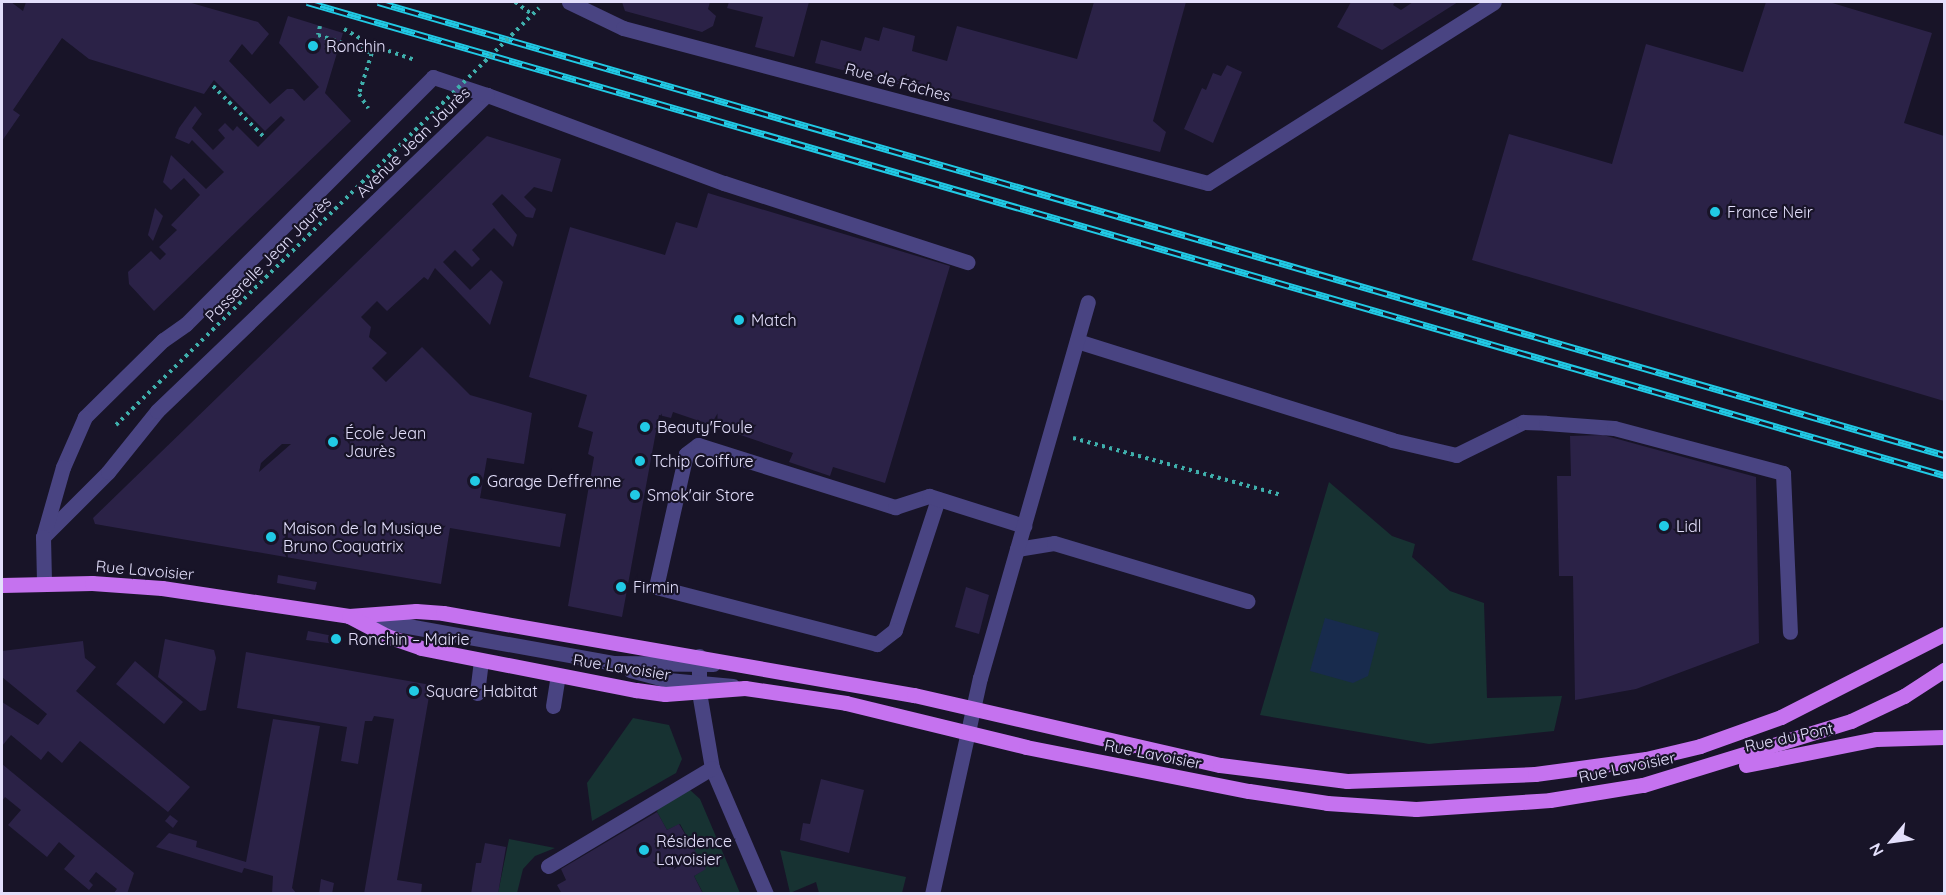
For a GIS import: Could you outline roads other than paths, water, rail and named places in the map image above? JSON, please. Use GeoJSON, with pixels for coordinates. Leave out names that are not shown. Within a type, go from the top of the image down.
{"type":"FeatureCollection","features":[{"type":"Feature","properties":{"kind":"main road"},"geometry":{"type":"LineString","coordinates":[[2,585],[44,582]]}},
{"type":"Feature","properties":{"kind":"main road","name":"Rue Lavoisier"},"geometry":{"type":"LineString","coordinates":[[44,582],[162,588],[349,616],[416,610],[443,613],[699,660],[765,667],[975,710],[1083,736],[1303,777],[1347,781],[1480,778],[1589,768],[1700,746],[1781,717],[1944,634]]}},
{"type":"Feature","properties":{"kind":"main road","name":"Rue Lavoisier"},"geometry":{"type":"LineString","coordinates":[[349,616],[409,644],[481,662],[665,694],[698,687],[745,688],[846,703],[1026,747],[1238,789],[1357,806],[1480,806],[1643,785],[1851,721],[1904,696],[1944,670]]}},
{"type":"Feature","properties":{"kind":"main road"},"geometry":{"type":"LineString","coordinates":[[1920,648],[1944,643]]}},
{"type":"Feature","properties":{"kind":"main road","name":"Rue du Pont"},"geometry":{"type":"LineString","coordinates":[[1643,785],[1876,739],[1944,736]]}},
{"type":"Feature","properties":{"kind":"street","name":"Rue de Fâches"},"geometry":{"type":"LineString","coordinates":[[579,4],[623,28],[1208,183],[1494,2]]}},
{"type":"Feature","properties":{"kind":"street","name":"Avenue Jean Jaurès"},"geometry":{"type":"LineString","coordinates":[[44,537],[108,472],[157,411],[487,95],[433,77],[186,324],[163,340],[85,417],[63,467],[44,537],[44,582]]}},
{"type":"Feature","properties":{"kind":"street"},"geometry":{"type":"LineString","coordinates":[[487,95],[724,183],[967,262]]}},
{"type":"Feature","properties":{"kind":"street"},"geometry":{"type":"LineString","coordinates":[[932,894],[975,710],[980,678],[1088,302]]}},
{"type":"Feature","properties":{"kind":"street"},"geometry":{"type":"LineString","coordinates":[[1077,341],[1392,440],[1456,455],[1523,422],[1546,423],[1614,428],[1784,473],[1790,632]]}},
{"type":"Feature","properties":{"kind":"street"},"geometry":{"type":"LineString","coordinates":[[938,499],[895,630],[877,644],[656,587],[686,454],[698,445],[895,507],[929,496],[1024,526]]}},
{"type":"Feature","properties":{"kind":"street"},"geometry":{"type":"LineString","coordinates":[[1017,549],[1054,543],[1247,601]]}},
{"type":"Feature","properties":{"kind":"street"},"geometry":{"type":"LineString","coordinates":[[349,616],[613,663],[698,687]]}},
{"type":"Feature","properties":{"kind":"street"},"geometry":{"type":"LineString","coordinates":[[613,663],[699,660],[698,687],[712,768],[766,894]]}},
{"type":"Feature","properties":{"kind":"street"},"geometry":{"type":"LineString","coordinates":[[477,693],[481,662]]}},
{"type":"Feature","properties":{"kind":"street"},"geometry":{"type":"LineString","coordinates":[[553,706],[558,675]]}},
{"type":"Feature","properties":{"kind":"street"},"geometry":{"type":"LineString","coordinates":[[548,866],[712,768]]}},
{"type":"Feature","properties":{"kind":"water"},"geometry":{"type":"Polygon","coordinates":[[[1325,618],[1379,633],[1368,676],[1353,683],[1310,671],[1325,618]]]}},
{"type":"Feature","properties":{"kind":"railway"},"geometry":{"type":"LineString","coordinates":[[307,2],[1944,475]]}},
{"type":"Feature","properties":{"kind":"railway"},"geometry":{"type":"LineString","coordinates":[[378,2],[1944,455]]}},
{"type":"Feature","properties":{"kind":"place","name":"Ronchin"},"geometry":{"type":"Point","coordinates":[313,46]}},
{"type":"Feature","properties":{"kind":"place","name":"France Neir"},"geometry":{"type":"Point","coordinates":[1715,212]}},
{"type":"Feature","properties":{"kind":"place","name":"Match"},"geometry":{"type":"Point","coordinates":[739,320]}},
{"type":"Feature","properties":{"kind":"place","name":"Beauty'Foule"},"geometry":{"type":"Point","coordinates":[645,427]}},
{"type":"Feature","properties":{"kind":"place","name":"École Jean Jaurès"},"geometry":{"type":"Point","coordinates":[333,442]}},
{"type":"Feature","properties":{"kind":"place","name":"Tchip Coiffure"},"geometry":{"type":"Point","coordinates":[640,461]}},
{"type":"Feature","properties":{"kind":"place","name":"Garage Deffrenne"},"geometry":{"type":"Point","coordinates":[475,481]}},
{"type":"Feature","properties":{"kind":"place","name":"Smok'air Store"},"geometry":{"type":"Point","coordinates":[635,495]}},
{"type":"Feature","properties":{"kind":"place","name":"Lidl"},"geometry":{"type":"Point","coordinates":[1664,526]}},
{"type":"Feature","properties":{"kind":"place","name":"Maison de la Musique Bruno Coquatrix"},"geometry":{"type":"Point","coordinates":[271,537]}},
{"type":"Feature","properties":{"kind":"place","name":"Firmin"},"geometry":{"type":"Point","coordinates":[621,587]}},
{"type":"Feature","properties":{"kind":"place","name":"Ronchin – Mairie"},"geometry":{"type":"Point","coordinates":[336,639]}},
{"type":"Feature","properties":{"kind":"place","name":"Square Habitat"},"geometry":{"type":"Point","coordinates":[414,691]}},
{"type":"Feature","properties":{"kind":"place","name":"Résidence Lavoisier"},"geometry":{"type":"Point","coordinates":[644,850]}}]}
